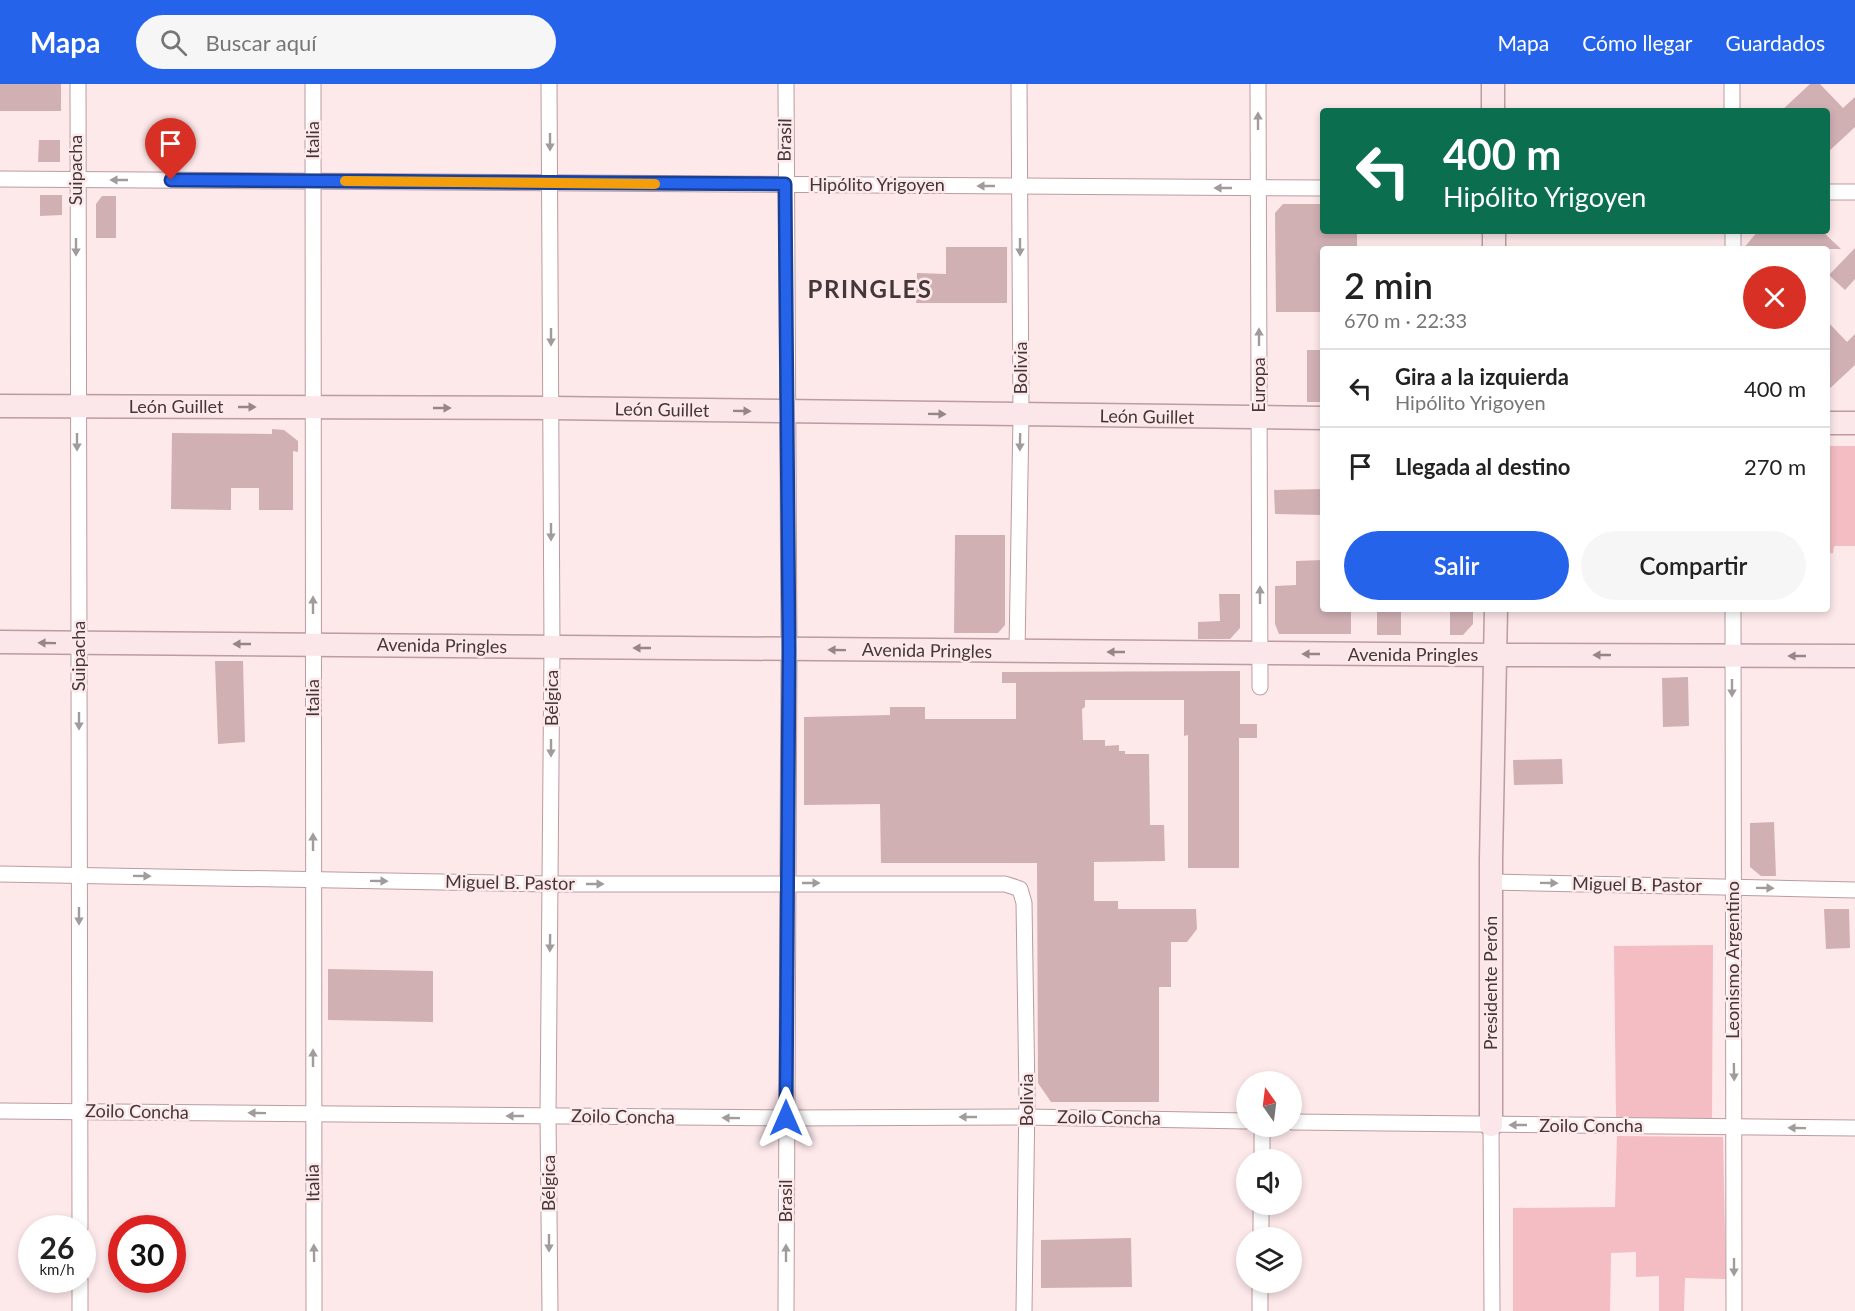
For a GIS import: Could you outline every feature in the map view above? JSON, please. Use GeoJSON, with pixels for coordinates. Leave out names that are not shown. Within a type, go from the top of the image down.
{"type":"FeatureCollection","features":[{"type":"Feature","properties":{"kind":"main road"},"geometry":{"type":"LineString","coordinates":[[1492,84],[1492,108]]}},
{"type":"Feature","properties":{"kind":"main road","name":"León Guillet"},"geometry":{"type":"LineString","coordinates":[[0,406],[551,408],[1021,416],[1320,418]]}},
{"type":"Feature","properties":{"kind":"main road"},"geometry":{"type":"LineString","coordinates":[[1830,423],[1855,423]]}},
{"type":"Feature","properties":{"kind":"main road","name":"Presidente Perón"},"geometry":{"type":"LineString","coordinates":[[1491,1125],[1491,882],[1496,612]]}},
{"type":"Feature","properties":{"kind":"main road","name":"Avenida Pringles"},"geometry":{"type":"LineString","coordinates":[[0,642],[1855,656]]}},
{"type":"Feature","properties":{"kind":"street","name":"Suipacha"},"geometry":{"type":"LineString","coordinates":[[78,84],[76,180],[80,1215]]}},
{"type":"Feature","properties":{"kind":"street","name":"Italia"},"geometry":{"type":"LineString","coordinates":[[313,84],[312,1114],[314,1311]]}},
{"type":"Feature","properties":{"kind":"street","name":"Bélgica"},"geometry":{"type":"LineString","coordinates":[[549,84],[552,647],[548,1116],[550,1311]]}},
{"type":"Feature","properties":{"kind":"street","name":"Brasil"},"geometry":{"type":"LineString","coordinates":[[786,84],[789,649],[786,1311]]}},
{"type":"Feature","properties":{"kind":"street","name":"Bolivia"},"geometry":{"type":"LineString","coordinates":[[1017,651],[1021,416],[1019,84]]}},
{"type":"Feature","properties":{"kind":"street","name":"Europa"},"geometry":{"type":"LineString","coordinates":[[1258,84],[1260,687]]}},
{"type":"Feature","properties":{"kind":"street"},"geometry":{"type":"LineString","coordinates":[[1731,84],[1732,108]]}},
{"type":"Feature","properties":{"kind":"street","name":"Hipólito Yrigoyen"},"geometry":{"type":"LineString","coordinates":[[0,179],[1320,188]]}},
{"type":"Feature","properties":{"kind":"street"},"geometry":{"type":"LineString","coordinates":[[1830,192],[1855,192]]}},
{"type":"Feature","properties":{"kind":"street","name":"Leonismo Argentino"},"geometry":{"type":"LineString","coordinates":[[1733,612],[1734,1311]]}},
{"type":"Feature","properties":{"kind":"street","name":"Miguel B. Pastor"},"geometry":{"type":"LineString","coordinates":[[0,874],[550,884],[1005,884],[1020,889]]}},
{"type":"Feature","properties":{"kind":"street","name":"Miguel B. Pastor"},"geometry":{"type":"LineString","coordinates":[[1491,882],[1855,890]]}},
{"type":"Feature","properties":{"kind":"street","name":"Bolivia"},"geometry":{"type":"LineString","coordinates":[[1020,889],[1024,903],[1027,1117],[1024,1311]]}},
{"type":"Feature","properties":{"kind":"street","name":"Zoilo Concha"},"geometry":{"type":"LineString","coordinates":[[0,1111],[786,1118],[1027,1117],[1236,1121]]}},
{"type":"Feature","properties":{"kind":"street","name":"Zoilo Concha"},"geometry":{"type":"LineString","coordinates":[[1302,1122],[1855,1128]]}},
{"type":"Feature","properties":{"kind":"street","name":"Presidente Perón"},"geometry":{"type":"LineString","coordinates":[[1491,1125],[1492,1311]]}},
{"type":"Feature","properties":{"kind":"street"},"geometry":{"type":"LineString","coordinates":[[80,1293],[80,1311]]}},
{"type":"Feature","properties":{"kind":"street"},"geometry":{"type":"LineString","coordinates":[[1260,1293],[1260,1311]]}},
{"type":"Feature","properties":{"kind":"shaded area"},"geometry":{"type":"Polygon","coordinates":[[[1830,446],[1855,446],[1855,546],[1834,546],[1833,553],[1830,554],[1830,446]]]}},
{"type":"Feature","properties":{"kind":"shaded area"},"geometry":{"type":"Polygon","coordinates":[[[1713,945],[1712,1119],[1616,1117],[1614,946],[1713,945]]]}},
{"type":"Feature","properties":{"kind":"shaded area"},"geometry":{"type":"Polygon","coordinates":[[[1617,1136],[1723,1137],[1726,1279],[1685,1278],[1684,1311],[1659,1311],[1659,1276],[1636,1277],[1636,1252],[1611,1253],[1610,1311],[1513,1311],[1513,1208],[1615,1207],[1617,1136]]]}},
{"type":"Feature","properties":{"kind":"building"},"geometry":{"type":"Polygon","coordinates":[[[0,84],[61,84],[61,111],[0,111],[0,84]]]}},
{"type":"Feature","properties":{"kind":"building"},"geometry":{"type":"Polygon","coordinates":[[[1810,84],[1820,84],[1843,108],[1855,97],[1855,127],[1830,150],[1830,108],[1784,108],[1810,84]]]}},
{"type":"Feature","properties":{"kind":"building"},"geometry":{"type":"Polygon","coordinates":[[[39,140],[60,140],[60,162],[38,162],[39,140]]]}},
{"type":"Feature","properties":{"kind":"building"},"geometry":{"type":"Polygon","coordinates":[[[40,195],[62,195],[62,215],[40,216],[40,195]]]}},
{"type":"Feature","properties":{"kind":"building"},"geometry":{"type":"Polygon","coordinates":[[[102,196],[116,196],[116,238],[96,238],[96,204],[102,196]]]}},
{"type":"Feature","properties":{"kind":"building"},"geometry":{"type":"Polygon","coordinates":[[[1283,204],[1320,204],[1320,234],[1357,234],[1357,246],[1320,246],[1320,312],[1276,312],[1275,213],[1283,204]]]}},
{"type":"Feature","properties":{"kind":"building"},"geometry":{"type":"Polygon","coordinates":[[[1756,234],[1825,234],[1841,249],[1830,249],[1830,246],[1746,246],[1756,234]]]}},
{"type":"Feature","properties":{"kind":"building"},"geometry":{"type":"Polygon","coordinates":[[[946,247],[1007,247],[1007,303],[916,303],[917,273],[946,274],[946,247]]]}},
{"type":"Feature","properties":{"kind":"building"},"geometry":{"type":"Polygon","coordinates":[[[1855,248],[1855,279],[1845,290],[1830,274],[1855,248]]]}},
{"type":"Feature","properties":{"kind":"building"},"geometry":{"type":"Polygon","coordinates":[[[1830,324],[1847,342],[1855,334],[1855,365],[1830,388],[1830,324]]]}},
{"type":"Feature","properties":{"kind":"building"},"geometry":{"type":"Polygon","coordinates":[[[1307,350],[1320,350],[1320,402],[1307,402],[1307,350]]]}},
{"type":"Feature","properties":{"kind":"building"},"geometry":{"type":"Polygon","coordinates":[[[272,429],[284,430],[298,441],[298,452],[293,451],[293,510],[259,510],[259,488],[231,488],[231,510],[171,509],[172,433],[272,434],[272,429]]]}},
{"type":"Feature","properties":{"kind":"building"},"geometry":{"type":"Polygon","coordinates":[[[1320,489],[1320,515],[1275,514],[1274,490],[1320,489]]]}},
{"type":"Feature","properties":{"kind":"building"},"geometry":{"type":"Polygon","coordinates":[[[955,535],[1005,535],[1005,625],[998,633],[954,633],[955,535]]]}},
{"type":"Feature","properties":{"kind":"building"},"geometry":{"type":"Polygon","coordinates":[[[1320,560],[1320,612],[1351,612],[1351,634],[1279,634],[1275,624],[1275,586],[1296,585],[1296,561],[1320,560]]]}},
{"type":"Feature","properties":{"kind":"building"},"geometry":{"type":"Polygon","coordinates":[[[1219,594],[1240,594],[1240,628],[1230,639],[1198,639],[1198,622],[1220,621],[1219,594]]]}},
{"type":"Feature","properties":{"kind":"building"},"geometry":{"type":"Polygon","coordinates":[[[1377,612],[1401,612],[1401,635],[1377,635],[1377,612]]]}},
{"type":"Feature","properties":{"kind":"building"},"geometry":{"type":"Polygon","coordinates":[[[1450,612],[1473,612],[1473,624],[1463,635],[1450,635],[1450,612]]]}},
{"type":"Feature","properties":{"kind":"building"},"geometry":{"type":"Polygon","coordinates":[[[215,661],[243,661],[245,742],[218,744],[215,661]]]}},
{"type":"Feature","properties":{"kind":"building"},"geometry":{"type":"Polygon","coordinates":[[[1240,671],[1240,724],[1257,724],[1257,738],[1239,738],[1239,868],[1188,868],[1188,735],[1184,736],[1184,700],[1085,700],[1085,707],[1082,709],[1083,740],[1105,740],[1105,746],[1119,745],[1119,751],[1125,751],[1125,754],[1149,754],[1150,825],[1164,825],[1165,861],[1094,862],[1094,901],[1118,901],[1118,909],[1196,909],[1197,929],[1187,942],[1171,942],[1171,987],[1159,987],[1159,1102],[1051,1102],[1038,1083],[1037,863],[881,863],[880,804],[804,805],[804,717],[890,715],[890,707],[925,707],[925,719],[1016,719],[1016,683],[1002,683],[1002,672],[1240,671]]]}},
{"type":"Feature","properties":{"kind":"building"},"geometry":{"type":"Polygon","coordinates":[[[1688,677],[1689,726],[1663,727],[1662,678],[1688,677]]]}},
{"type":"Feature","properties":{"kind":"building"},"geometry":{"type":"Polygon","coordinates":[[[1562,759],[1563,784],[1514,785],[1513,760],[1562,759]]]}},
{"type":"Feature","properties":{"kind":"building"},"geometry":{"type":"Polygon","coordinates":[[[1774,822],[1776,876],[1761,876],[1750,867],[1750,823],[1774,822]]]}},
{"type":"Feature","properties":{"kind":"building"},"geometry":{"type":"Polygon","coordinates":[[[1824,909],[1849,909],[1850,948],[1826,949],[1824,909]]]}},
{"type":"Feature","properties":{"kind":"building"},"geometry":{"type":"Polygon","coordinates":[[[328,969],[433,971],[433,1022],[328,1020],[328,969]]]}},
{"type":"Feature","properties":{"kind":"building"},"geometry":{"type":"Polygon","coordinates":[[[1131,1238],[1132,1287],[1041,1288],[1041,1240],[1131,1238]]]}},
{"type":"Feature","properties":{"kind":"slow traffic"},"geometry":{"type":"LineString","coordinates":[[345,181],[655,184]]}},
{"type":"Feature","properties":{"kind":"district","name":"PRINGLES"},"geometry":{"type":"Point","coordinates":[870,290]}},
{"type":"Feature","properties":{"kind":"route"},"geometry":{"type":"LineString","coordinates":[[171,180],[785,184],[789,649],[786,1118]]}}]}
